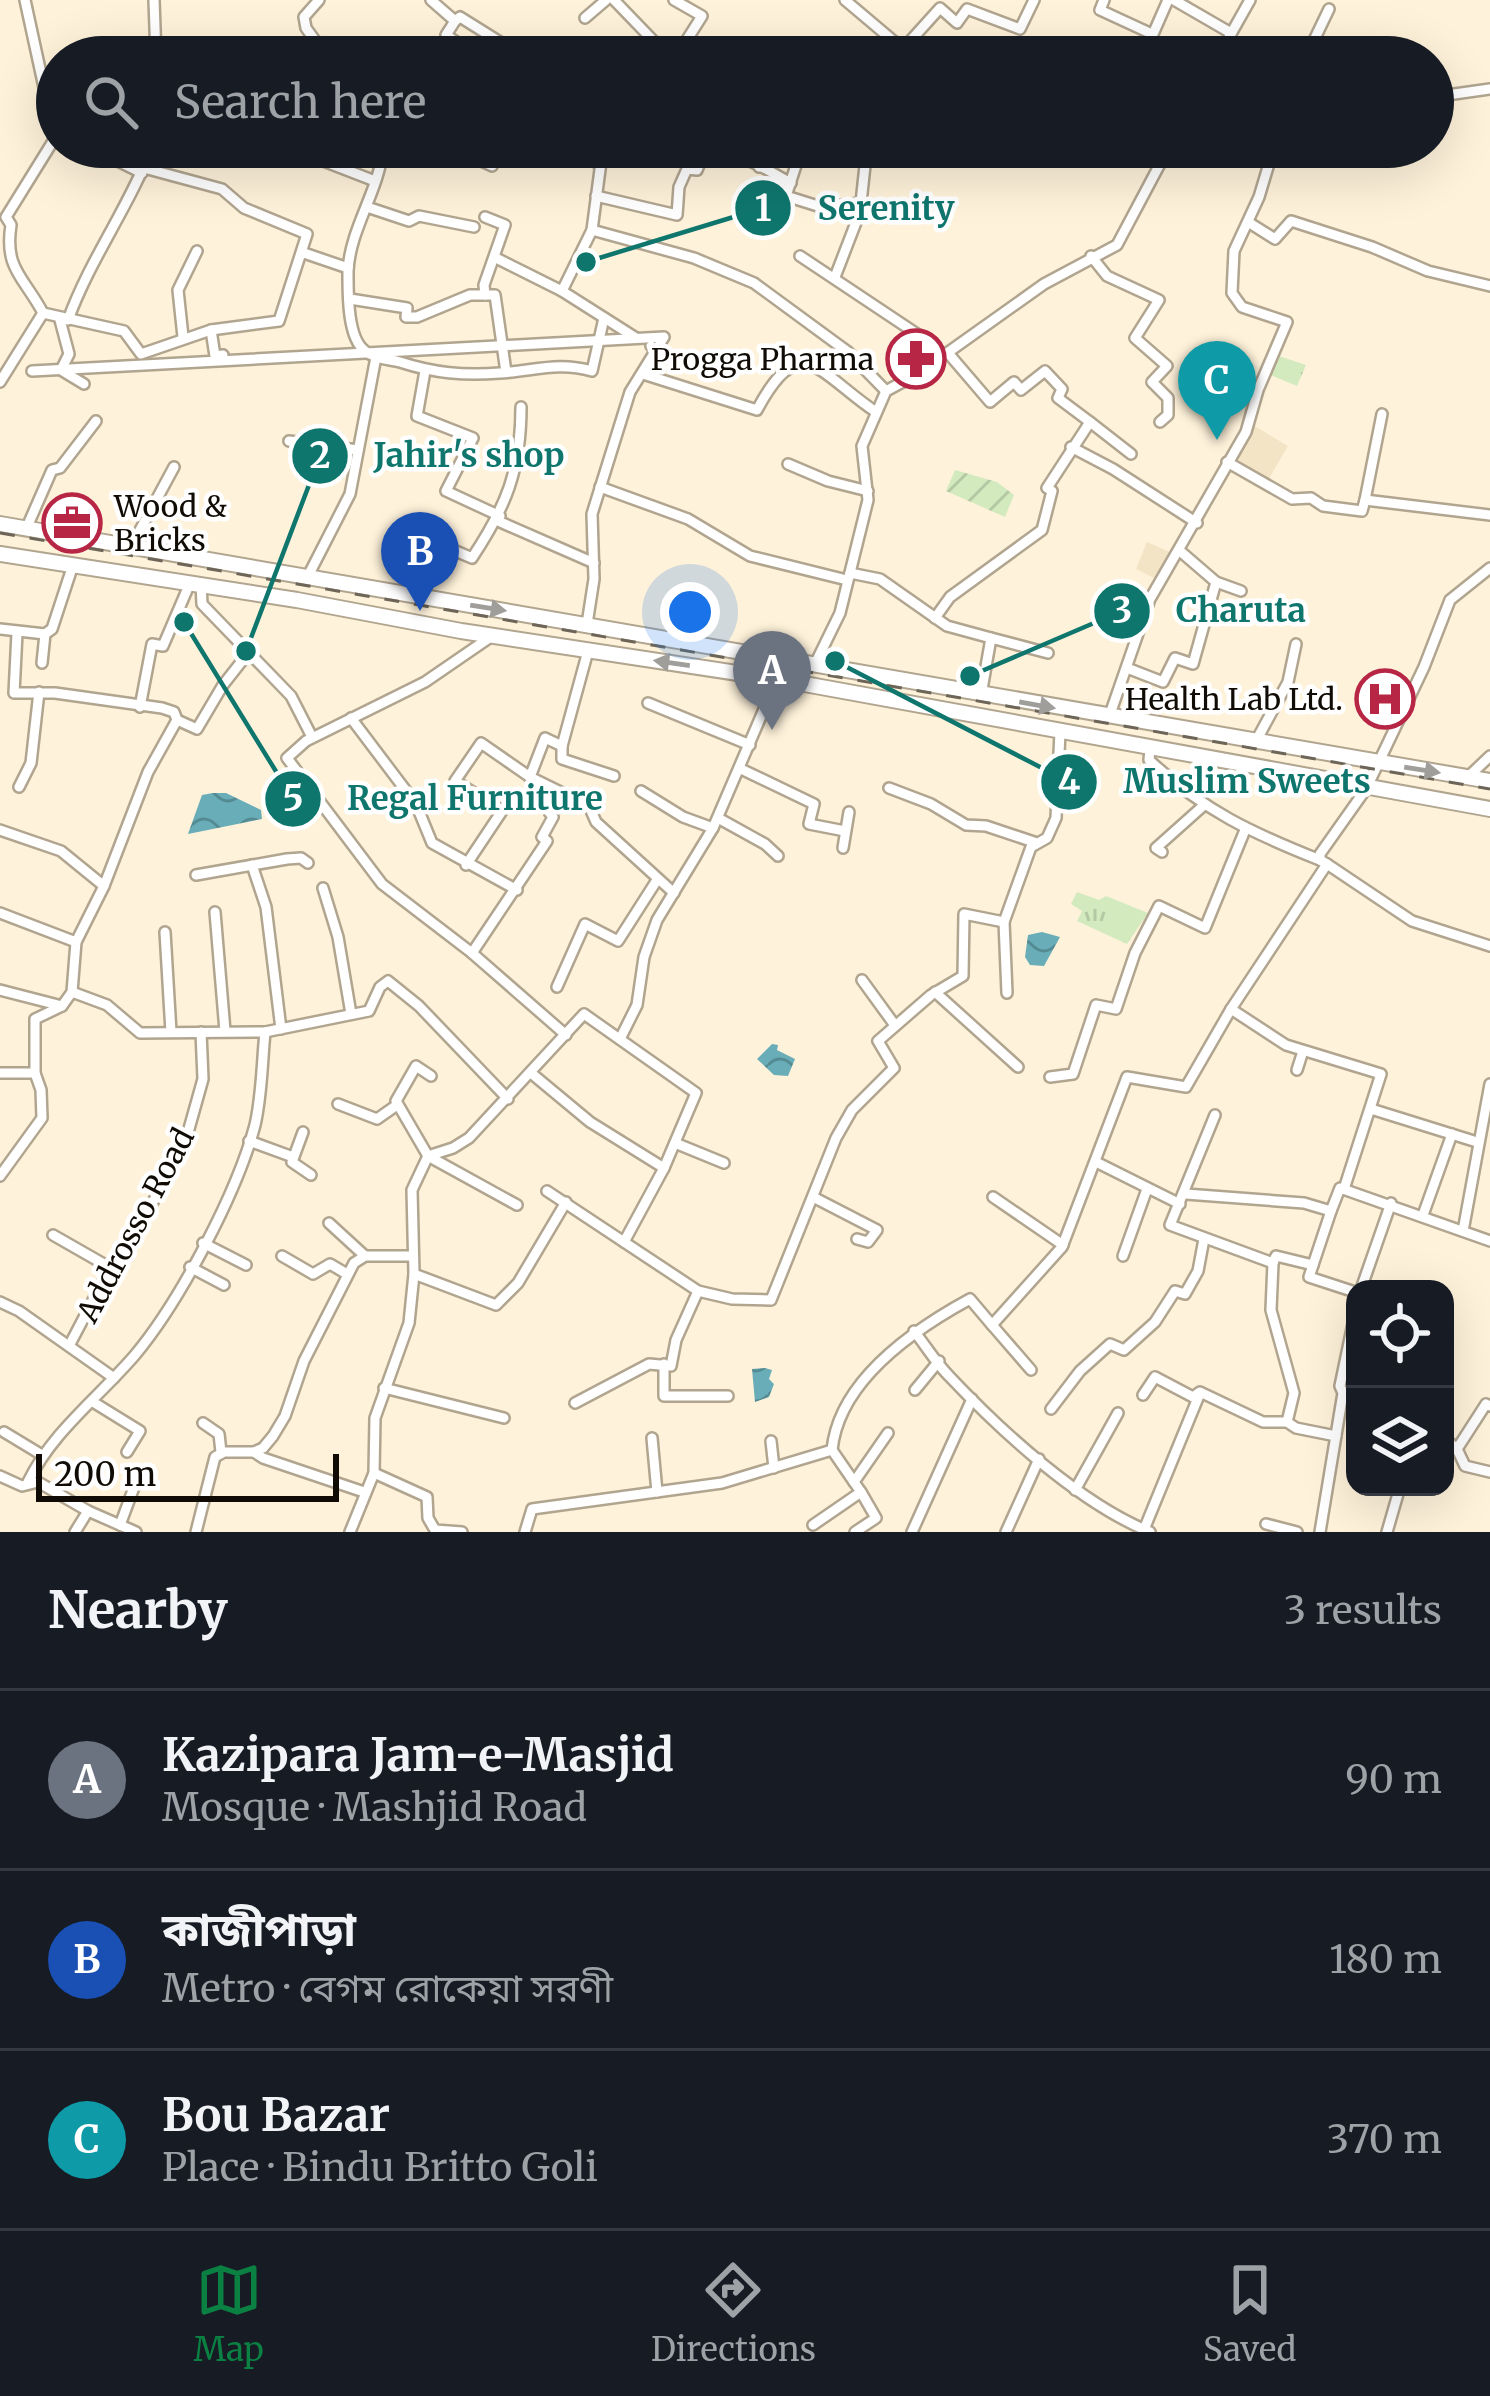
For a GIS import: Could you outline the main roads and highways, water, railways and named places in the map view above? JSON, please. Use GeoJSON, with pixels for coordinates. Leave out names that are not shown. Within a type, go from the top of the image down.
{"type":"FeatureCollection","features":[{"type":"Feature","properties":{"kind":"main road"},"geometry":{"type":"LineString","coordinates":[[0,524],[1479,779]]}},
{"type":"Feature","properties":{"kind":"main road"},"geometry":{"type":"LineString","coordinates":[[0,554],[777,679],[1490,809]]}},
{"type":"Feature","properties":{"kind":"main road"},"geometry":{"type":"LineString","coordinates":[[196,583],[204,558]]}},
{"type":"Feature","properties":{"kind":"water"},"geometry":{"type":"Polygon","coordinates":[[[226,793],[261,810],[262,819],[188,834],[202,795],[226,793]]]}},
{"type":"Feature","properties":{"kind":"water"},"geometry":{"type":"Polygon","coordinates":[[[1042,932],[1060,937],[1044,966],[1030,965],[1025,957],[1028,935],[1042,932]]]}},
{"type":"Feature","properties":{"kind":"water"},"geometry":{"type":"Polygon","coordinates":[[[772,1044],[795,1059],[788,1076],[774,1075],[757,1059],[772,1044]]]}},
{"type":"Feature","properties":{"kind":"water"},"geometry":{"type":"Polygon","coordinates":[[[752,1369],[772,1370],[769,1379],[774,1384],[769,1397],[755,1402],[752,1369]]]}},
{"type":"Feature","properties":{"kind":"railway"},"geometry":{"type":"LineString","coordinates":[[0,533],[1490,789]]}},
{"type":"Feature","properties":{"kind":"place","name":"Serenity"},"geometry":{"type":"Point","coordinates":[586,262]}},
{"type":"Feature","properties":{"kind":"place","name":"Progga Pharma"},"geometry":{"type":"Point","coordinates":[916,359]}},
{"type":"Feature","properties":{"kind":"place","name":"Bou Bazar"},"geometry":{"type":"Point","coordinates":[1217,440]}},
{"type":"Feature","properties":{"kind":"place","name":"Wood & Bricks"},"geometry":{"type":"Point","coordinates":[72,523]}},
{"type":"Feature","properties":{"kind":"place","name":"কাজীপাড়া"},"geometry":{"type":"Point","coordinates":[420,611]}},
{"type":"Feature","properties":{"kind":"place","name":"Regal Furniture"},"geometry":{"type":"Point","coordinates":[184,622]}},
{"type":"Feature","properties":{"kind":"place","name":"Jahir's shop"},"geometry":{"type":"Point","coordinates":[246,651]}},
{"type":"Feature","properties":{"kind":"place","name":"Muslim Sweets"},"geometry":{"type":"Point","coordinates":[835,661]}},
{"type":"Feature","properties":{"kind":"place","name":"Charuta"},"geometry":{"type":"Point","coordinates":[970,676]}},
{"type":"Feature","properties":{"kind":"place","name":"Health Lab Ltd."},"geometry":{"type":"Point","coordinates":[1385,699]}},
{"type":"Feature","properties":{"kind":"place","name":"Kazipara Jam-e-Masjid"},"geometry":{"type":"Point","coordinates":[772,730]}}]}
